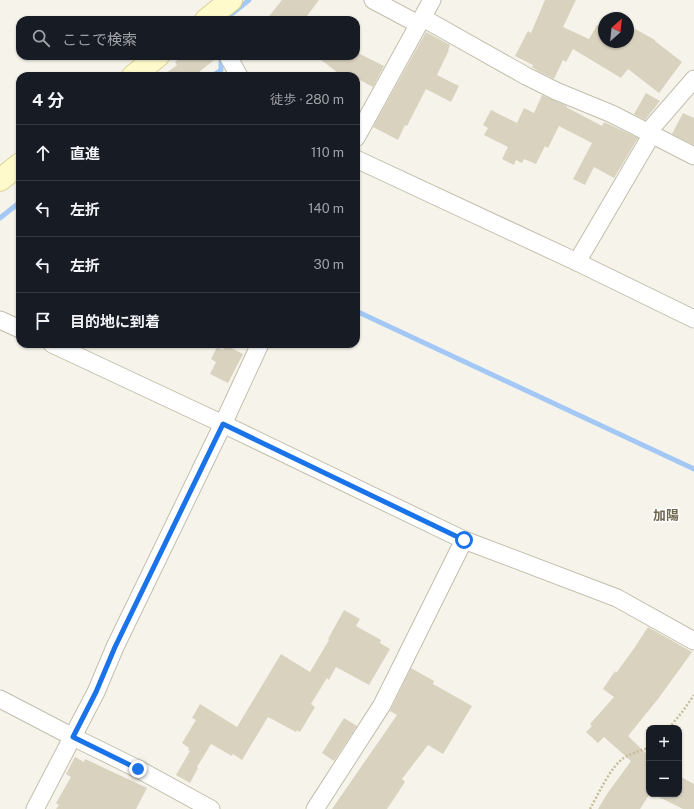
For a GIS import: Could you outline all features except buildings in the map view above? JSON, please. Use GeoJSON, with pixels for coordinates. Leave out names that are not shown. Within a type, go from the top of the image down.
{"type":"FeatureCollection","features":[{"type":"Feature","properties":{"kind":"main road"},"geometry":{"type":"LineString","coordinates":[[211,16],[231,0]]}},
{"type":"Feature","properties":{"kind":"main road"},"geometry":{"type":"LineString","coordinates":[[138,72],[153,60]]}},
{"type":"Feature","properties":{"kind":"main road"},"geometry":{"type":"LineString","coordinates":[[0,180],[16,167]]}},
{"type":"Feature","properties":{"kind":"street"},"geometry":{"type":"LineString","coordinates":[[373,0],[420,21],[556,91],[612,114],[694,156]]}},
{"type":"Feature","properties":{"kind":"street"},"geometry":{"type":"LineString","coordinates":[[360,131],[432,0]]}},
{"type":"Feature","properties":{"kind":"street"},"geometry":{"type":"LineString","coordinates":[[230,60],[237,72]]}},
{"type":"Feature","properties":{"kind":"street"},"geometry":{"type":"LineString","coordinates":[[577,262],[650,133],[694,79]]}},
{"type":"Feature","properties":{"kind":"street"},"geometry":{"type":"LineString","coordinates":[[360,161],[577,262],[694,319]]}},
{"type":"Feature","properties":{"kind":"street"},"geometry":{"type":"LineString","coordinates":[[0,320],[16,327]]}},
{"type":"Feature","properties":{"kind":"street"},"geometry":{"type":"LineString","coordinates":[[61,348],[464,540],[617,598],[694,641]]}},
{"type":"Feature","properties":{"kind":"street"},"geometry":{"type":"LineString","coordinates":[[35,809],[96,692],[115,647],[258,348]]}},
{"type":"Feature","properties":{"kind":"street"},"geometry":{"type":"LineString","coordinates":[[315,809],[382,705],[464,540]]}},
{"type":"Feature","properties":{"kind":"street"},"geometry":{"type":"LineString","coordinates":[[0,699],[138,769],[211,809]]}},
{"type":"Feature","properties":{"kind":"path"},"geometry":{"type":"LineString","coordinates":[[671,725],[694,694]]}},
{"type":"Feature","properties":{"kind":"path"},"geometry":{"type":"LineString","coordinates":[[590,809],[615,766],[625,757],[646,749]]}},
{"type":"Feature","properties":{"kind":"waterway"},"geometry":{"type":"LineString","coordinates":[[229,16],[249,0]]}},
{"type":"Feature","properties":{"kind":"waterway"},"geometry":{"type":"LineString","coordinates":[[218,72],[221,70],[221,60]]}},
{"type":"Feature","properties":{"kind":"waterway"},"geometry":{"type":"LineString","coordinates":[[0,218],[16,205]]}},
{"type":"Feature","properties":{"kind":"waterway"},"geometry":{"type":"LineString","coordinates":[[360,313],[694,469]]}},
{"type":"Feature","properties":{"kind":"district","name":"加陽"},"geometry":{"type":"Point","coordinates":[666,515]}},
{"type":"Feature","properties":{"kind":"route"},"geometry":{"type":"LineString","coordinates":[[138,769],[73,737],[96,692],[115,647],[223,424],[464,540]]}}]}
